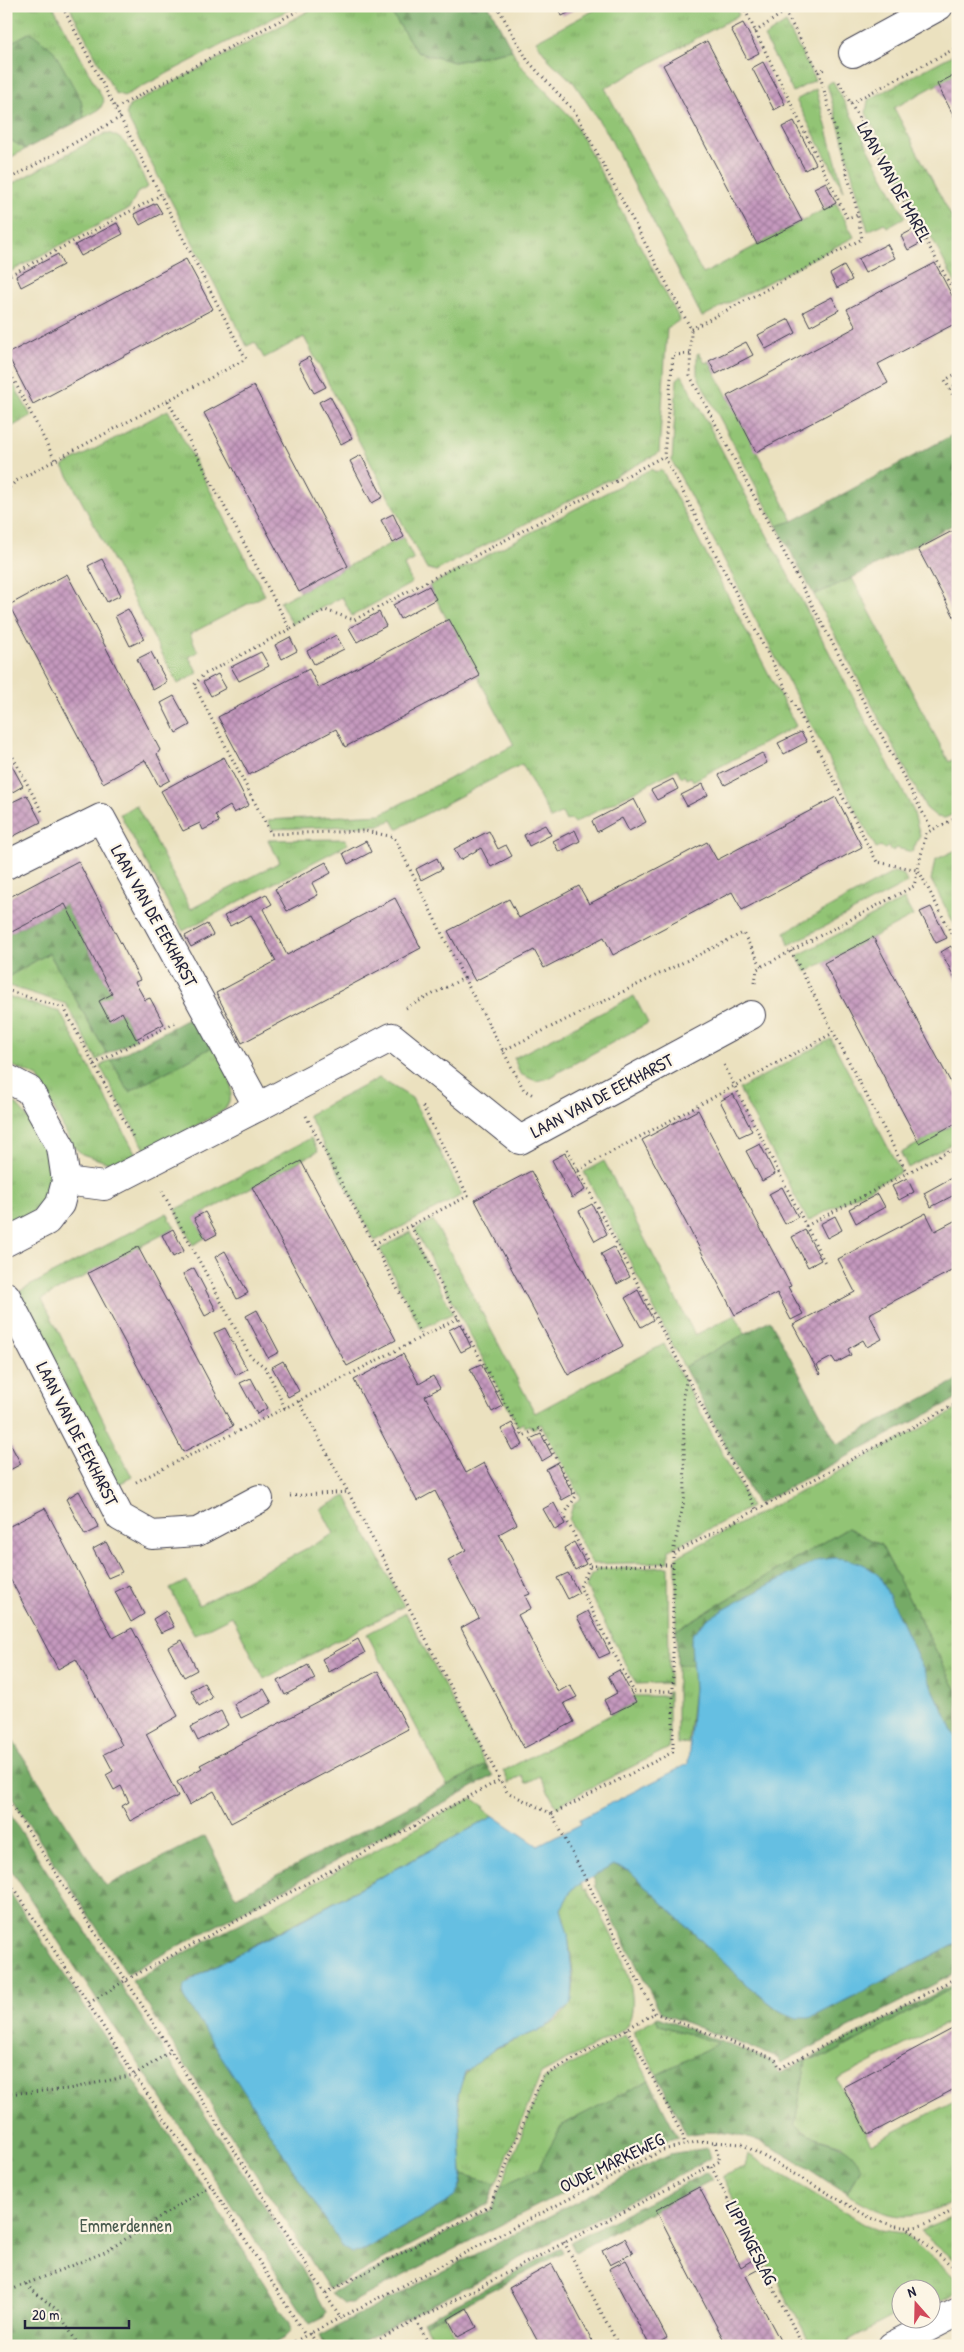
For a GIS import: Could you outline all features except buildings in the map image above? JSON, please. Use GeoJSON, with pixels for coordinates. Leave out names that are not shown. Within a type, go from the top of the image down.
{"type":"FeatureCollection","features":[{"type":"Feature","properties":{"kind":"street"},"geometry":{"type":"LineString","coordinates":[[842,60],[937,7]]}},
{"type":"Feature","properties":{"kind":"street","name":"LAAN VAN DE EEKHARST"},"geometry":{"type":"LineString","coordinates":[[6,865],[101,818],[258,1107]]}},
{"type":"Feature","properties":{"kind":"street","name":"LAAN VAN DE EEKHARST"},"geometry":{"type":"LineString","coordinates":[[392,1037],[520,1140],[751,1015]]}},
{"type":"Feature","properties":{"kind":"street"},"geometry":{"type":"LineString","coordinates":[[66,1181],[104,1186],[392,1037]]}},
{"type":"Feature","properties":{"kind":"street"},"geometry":{"type":"LineString","coordinates":[[6,1078],[29,1090],[61,1147],[66,1181],[60,1204],[47,1221],[6,1242]]}},
{"type":"Feature","properties":{"kind":"street","name":"LAAN VAN DE EEKHARST"},"geometry":{"type":"LineString","coordinates":[[6,1296],[120,1517],[152,1535],[197,1532],[259,1499]]}},
{"type":"Feature","properties":{"kind":"street"},"geometry":{"type":"LineString","coordinates":[[892,2346],[958,2312]]}},
{"type":"Feature","properties":{"kind":"path"},"geometry":{"type":"LineString","coordinates":[[6,491],[16,481],[246,359],[62,6]]}},
{"type":"Feature","properties":{"kind":"path"},"geometry":{"type":"LineString","coordinates":[[116,108],[307,6]]}},
{"type":"Feature","properties":{"kind":"path"},"geometry":{"type":"LineString","coordinates":[[498,6],[528,61],[575,112],[691,329],[690,376],[932,830]]}},
{"type":"Feature","properties":{"kind":"path"},"geometry":{"type":"LineString","coordinates":[[743,6],[847,218],[858,215]]}},
{"type":"Feature","properties":{"kind":"path"},"geometry":{"type":"LineString","coordinates":[[755,32],[793,6]]}},
{"type":"Feature","properties":{"kind":"path"},"geometry":{"type":"LineString","coordinates":[[691,329],[862,239],[858,215],[819,72],[786,12]]}},
{"type":"Feature","properties":{"kind":"path"},"geometry":{"type":"LineString","coordinates":[[851,103],[958,47]]}},
{"type":"Feature","properties":{"kind":"path"},"geometry":{"type":"LineString","coordinates":[[819,72],[842,60]]}},
{"type":"Feature","properties":{"kind":"path","name":"LAAN VAN DE MAREL"},"geometry":{"type":"LineString","coordinates":[[842,60],[851,103],[958,299]]}},
{"type":"Feature","properties":{"kind":"path"},"geometry":{"type":"LineString","coordinates":[[6,180],[121,117]]}},
{"type":"Feature","properties":{"kind":"path"},"geometry":{"type":"LineString","coordinates":[[6,277],[160,195]]}},
{"type":"Feature","properties":{"kind":"path"},"geometry":{"type":"LineString","coordinates":[[690,354],[673,355],[669,379],[664,456],[877,862],[918,870]]}},
{"type":"Feature","properties":{"kind":"path"},"geometry":{"type":"LineString","coordinates":[[6,365],[56,460]]}},
{"type":"Feature","properties":{"kind":"path"},"geometry":{"type":"LineString","coordinates":[[958,374],[945,380],[958,405]]}},
{"type":"Feature","properties":{"kind":"path"},"geometry":{"type":"LineString","coordinates":[[168,400],[290,629]]}},
{"type":"Feature","properties":{"kind":"path"},"geometry":{"type":"LineString","coordinates":[[553,1123],[548,1102],[524,1090],[502,1051],[394,837],[365,831],[271,834],[194,685],[204,675],[325,610],[354,620],[664,456]]}},
{"type":"Feature","properties":{"kind":"path"},"geometry":{"type":"LineString","coordinates":[[6,744],[57,840]]}},
{"type":"Feature","properties":{"kind":"path"},"geometry":{"type":"LineString","coordinates":[[751,1015],[757,969],[914,886],[926,833],[958,817]]}},
{"type":"Feature","properties":{"kind":"path"},"geometry":{"type":"LineString","coordinates":[[918,870],[958,946]]}},
{"type":"Feature","properties":{"kind":"path"},"geometry":{"type":"LineString","coordinates":[[502,1051],[743,933],[762,967]]}},
{"type":"Feature","properties":{"kind":"path"},"geometry":{"type":"LineString","coordinates":[[791,951],[907,1173]]}},
{"type":"Feature","properties":{"kind":"path"},"geometry":{"type":"LineString","coordinates":[[392,1037],[403,1010],[464,978]]}},
{"type":"Feature","properties":{"kind":"path"},"geometry":{"type":"LineString","coordinates":[[94,1064],[204,1007]]}},
{"type":"Feature","properties":{"kind":"path"},"geometry":{"type":"LineString","coordinates":[[756,1510],[578,1170],[833,1032]]}},
{"type":"Feature","properties":{"kind":"path"},"geometry":{"type":"LineString","coordinates":[[710,1037],[826,1265]]}},
{"type":"Feature","properties":{"kind":"path"},"geometry":{"type":"LineString","coordinates":[[374,1244],[468,1196],[419,1100],[432,1070]]}},
{"type":"Feature","properties":{"kind":"path"},"geometry":{"type":"LineString","coordinates":[[292,1089],[423,1337]]}},
{"type":"Feature","properties":{"kind":"path"},"geometry":{"type":"LineString","coordinates":[[806,1226],[951,1150],[958,1162]]}},
{"type":"Feature","properties":{"kind":"path"},"geometry":{"type":"LineString","coordinates":[[411,1226],[458,1318],[523,1436],[540,1428],[576,1496],[564,1516],[590,1566]]}},
{"type":"Feature","properties":{"kind":"path"},"geometry":{"type":"LineString","coordinates":[[109,1496],[300,1401],[458,1318]]}},
{"type":"Feature","properties":{"kind":"path"},"geometry":{"type":"LineString","coordinates":[[552,1814],[673,1752],[673,1554],[685,1496],[683,1396],[686,1377]]}},
{"type":"Feature","properties":{"kind":"path"},"geometry":{"type":"LineString","coordinates":[[300,1401],[506,1792],[552,1814],[563,1831],[655,2013],[775,2059],[780,2068],[958,1977]]}},
{"type":"Feature","properties":{"kind":"path"},"geometry":{"type":"LineString","coordinates":[[673,1554],[958,1403]]}},
{"type":"Feature","properties":{"kind":"path"},"geometry":{"type":"LineString","coordinates":[[259,1499],[348,1492]]}},
{"type":"Feature","properties":{"kind":"path"},"geometry":{"type":"LineString","coordinates":[[590,1566],[673,1565]]}},
{"type":"Feature","properties":{"kind":"path"},"geometry":{"type":"LineString","coordinates":[[590,1566],[580,1587],[634,1692],[673,1691]]}},
{"type":"Feature","properties":{"kind":"path"},"geometry":{"type":"LineString","coordinates":[[89,2003],[126,1980],[500,1780]]}},
{"type":"Feature","properties":{"kind":"path"},"geometry":{"type":"LineString","coordinates":[[6,1797],[126,1980],[341,2319]]}},
{"type":"Feature","properties":{"kind":"path"},"geometry":{"type":"LineString","coordinates":[[6,1875],[134,2075],[211,2186],[305,2335]]}},
{"type":"Feature","properties":{"kind":"path"},"geometry":{"type":"LineString","coordinates":[[326,2293],[490,2206],[542,2077],[655,2013]]}},
{"type":"Feature","properties":{"kind":"path"},"geometry":{"type":"LineString","coordinates":[[627,2029],[683,2136],[685,2145]]}},
{"type":"Feature","properties":{"kind":"path"},"geometry":{"type":"LineString","coordinates":[[6,2094],[68,2089],[134,2075],[171,2051]]}},
{"type":"Feature","properties":{"kind":"path","name":"OUDE MARKEWEG"},"geometry":{"type":"LineString","coordinates":[[286,2346],[663,2150],[700,2141],[742,2144],[869,2217],[891,2226],[909,2229]]}},
{"type":"Feature","properties":{"kind":"path"},"geometry":{"type":"LineString","coordinates":[[368,2346],[711,2166],[720,2160],[715,2143]]}},
{"type":"Feature","properties":{"kind":"path","name":"LIPPINGESLAG"},"geometry":{"type":"LineString","coordinates":[[711,2166],[803,2346]]}},
{"type":"Feature","properties":{"kind":"path"},"geometry":{"type":"LineString","coordinates":[[6,2292],[105,2252],[211,2186]]}},
{"type":"Feature","properties":{"kind":"path"},"geometry":{"type":"LineString","coordinates":[[958,2208],[909,2229],[958,2271]]}},
{"type":"Feature","properties":{"kind":"path"},"geometry":{"type":"LineString","coordinates":[[564,2242],[618,2346]]}},
{"type":"Feature","properties":{"kind":"path"},"geometry":{"type":"LineString","coordinates":[[26,2285],[57,2310],[79,2346]]}},
{"type":"Feature","properties":{"kind":"path"},"geometry":{"type":"LineString","coordinates":[[416,2320],[430,2346]]}},
{"type":"Feature","properties":{"kind":"path"},"geometry":{"type":"LineString","coordinates":[[310,2333],[318,2346]]}},
{"type":"Feature","properties":{"kind":"green space"},"geometry":{"type":"Polygon","coordinates":[[[6,6],[53,6],[104,101],[100,109],[84,118],[81,100],[31,32],[6,45],[6,6]]]}},
{"type":"Feature","properties":{"kind":"green space"},"geometry":{"type":"Polygon","coordinates":[[[69,6],[296,6],[124,96],[115,93],[69,6]]]}},
{"type":"Feature","properties":{"kind":"green space"},"geometry":{"type":"Polygon","coordinates":[[[318,6],[387,6],[417,52],[454,62],[512,50],[520,65],[571,117],[680,320],[667,328],[659,453],[436,571],[426,568],[304,337],[264,358],[255,342],[247,346],[126,115],[129,106],[318,6]]]}},
{"type":"Feature","properties":{"kind":"green space"},"geometry":{"type":"Polygon","coordinates":[[[387,6],[489,6],[512,50],[454,62],[417,52],[387,6]]]}},
{"type":"Feature","properties":{"kind":"green space"},"geometry":{"type":"Polygon","coordinates":[[[602,6],[735,6],[739,15],[605,88],[703,274],[836,203],[854,237],[702,317],[609,136],[574,83],[549,60],[536,41],[602,6]]]}},
{"type":"Feature","properties":{"kind":"green space"},"geometry":{"type":"Polygon","coordinates":[[[786,23],[815,80],[793,92],[764,37],[786,23]]]}},
{"type":"Feature","properties":{"kind":"green space"},"geometry":{"type":"Polygon","coordinates":[[[31,32],[54,51],[81,100],[84,118],[26,149],[10,140],[6,135],[6,45],[31,32]]]}},
{"type":"Feature","properties":{"kind":"green space"},"geometry":{"type":"Polygon","coordinates":[[[958,52],[958,73],[894,108],[958,229],[958,288],[866,113],[868,100],[958,52]]]}},
{"type":"Feature","properties":{"kind":"green space"},"geometry":{"type":"Polygon","coordinates":[[[833,81],[905,217],[887,227],[884,223],[868,231],[827,84],[833,81]]]}},
{"type":"Feature","properties":{"kind":"green space"},"geometry":{"type":"Polygon","coordinates":[[[816,89],[844,191],[796,100],[816,89]]]}},
{"type":"Feature","properties":{"kind":"green space"},"geometry":{"type":"Polygon","coordinates":[[[106,133],[114,135],[127,146],[133,154],[148,187],[137,193],[130,208],[6,274],[6,187],[106,133]]]}},
{"type":"Feature","properties":{"kind":"green space"},"geometry":{"type":"Polygon","coordinates":[[[6,135],[10,140],[26,149],[6,160],[6,135]]]}},
{"type":"Feature","properties":{"kind":"green space"},"geometry":{"type":"Polygon","coordinates":[[[699,353],[705,363],[709,361],[793,521],[777,526],[697,375],[697,354],[699,353]]]}},
{"type":"Feature","properties":{"kind":"green space"},"geometry":{"type":"Polygon","coordinates":[[[682,375],[913,810],[920,835],[912,852],[897,848],[892,851],[889,847],[884,849],[881,846],[876,848],[672,461],[677,379],[682,375]]]}},
{"type":"Feature","properties":{"kind":"green space"},"geometry":{"type":"Polygon","coordinates":[[[14,385],[31,416],[6,430],[6,389],[14,385]]]}},
{"type":"Feature","properties":{"kind":"green space"},"geometry":{"type":"Polygon","coordinates":[[[168,410],[265,595],[190,634],[198,652],[189,657],[198,673],[178,684],[63,466],[168,410]]]}},
{"type":"Feature","properties":{"kind":"green space"},"geometry":{"type":"Polygon","coordinates":[[[958,432],[958,522],[852,578],[814,595],[777,526],[793,521],[958,432]]]}},
{"type":"Feature","properties":{"kind":"green space"},"geometry":{"type":"Polygon","coordinates":[[[651,469],[656,472],[662,470],[796,726],[693,781],[691,777],[686,779],[684,775],[681,777],[677,769],[574,823],[570,819],[566,821],[562,813],[551,819],[522,764],[397,829],[392,820],[379,825],[272,829],[268,820],[381,814],[514,745],[429,586],[651,469]]]}},
{"type":"Feature","properties":{"kind":"green space"},"geometry":{"type":"Polygon","coordinates":[[[403,537],[414,560],[404,565],[412,583],[352,616],[342,597],[292,624],[280,602],[403,537]]]}},
{"type":"Feature","properties":{"kind":"green space"},"geometry":{"type":"Polygon","coordinates":[[[852,578],[949,762],[958,757],[958,812],[945,818],[937,817],[926,808],[814,595],[852,578]]]}},
{"type":"Feature","properties":{"kind":"green space"},"geometry":{"type":"Polygon","coordinates":[[[136,805],[191,909],[280,862],[268,840],[345,839],[348,844],[183,931],[120,814],[136,805]]]}},
{"type":"Feature","properties":{"kind":"green space"},"geometry":{"type":"Polygon","coordinates":[[[958,849],[958,931],[931,880],[935,860],[958,849]]]}},
{"type":"Feature","properties":{"kind":"green space"},"geometry":{"type":"Polygon","coordinates":[[[894,872],[904,875],[907,883],[789,945],[785,932],[894,872]]]}},
{"type":"Feature","properties":{"kind":"green space"},"geometry":{"type":"Polygon","coordinates":[[[904,899],[913,916],[806,972],[797,956],[904,899]]]}},
{"type":"Feature","properties":{"kind":"green space"},"geometry":{"type":"Polygon","coordinates":[[[65,904],[112,994],[109,1019],[122,1012],[136,1039],[107,1054],[49,953],[6,978],[6,935],[65,904]]]}},
{"type":"Feature","properties":{"kind":"green space"},"geometry":{"type":"Polygon","coordinates":[[[49,953],[107,1054],[97,1060],[66,1004],[6,985],[6,978],[49,953]]]}},
{"type":"Feature","properties":{"kind":"green space"},"geometry":{"type":"Polygon","coordinates":[[[6,996],[60,1012],[138,1158],[109,1163],[82,1154],[72,1145],[38,1077],[6,1063],[6,996]]]}},
{"type":"Feature","properties":{"kind":"green space"},"geometry":{"type":"Polygon","coordinates":[[[634,996],[648,1023],[546,1079],[536,1081],[520,1074],[514,1058],[634,996]]]}},
{"type":"Feature","properties":{"kind":"green space"},"geometry":{"type":"Polygon","coordinates":[[[197,1014],[214,1046],[129,1092],[111,1060],[197,1014]]]}},
{"type":"Feature","properties":{"kind":"green space"},"geometry":{"type":"Polygon","coordinates":[[[831,1039],[901,1172],[808,1221],[739,1089],[831,1039]]]}},
{"type":"Feature","properties":{"kind":"green space"},"geometry":{"type":"Polygon","coordinates":[[[214,1046],[230,1078],[231,1094],[224,1110],[147,1153],[100,1066],[111,1060],[129,1092],[214,1046]]]}},
{"type":"Feature","properties":{"kind":"green space"},"geometry":{"type":"Polygon","coordinates":[[[379,1078],[412,1098],[462,1195],[375,1241],[308,1115],[379,1078]]]}},
{"type":"Feature","properties":{"kind":"green space"},"geometry":{"type":"Polygon","coordinates":[[[6,1095],[34,1126],[47,1154],[51,1168],[51,1181],[45,1200],[24,1218],[6,1228],[6,1095]]]}},
{"type":"Feature","properties":{"kind":"green space"},"geometry":{"type":"Polygon","coordinates":[[[958,1122],[958,1156],[951,1144],[908,1168],[901,1153],[958,1122]]]}},
{"type":"Feature","properties":{"kind":"green space"},"geometry":{"type":"Polygon","coordinates":[[[311,1138],[318,1151],[195,1218],[205,1238],[193,1245],[175,1210],[311,1138]]]}},
{"type":"Feature","properties":{"kind":"green space"},"geometry":{"type":"Polygon","coordinates":[[[604,1161],[695,1335],[735,1315],[745,1334],[684,1367],[584,1172],[604,1161]]]}},
{"type":"Feature","properties":{"kind":"green space"},"geometry":{"type":"Polygon","coordinates":[[[167,1213],[175,1228],[42,1299],[132,1477],[117,1485],[23,1302],[20,1291],[167,1213]]]}},
{"type":"Feature","properties":{"kind":"green space"},"geometry":{"type":"Polygon","coordinates":[[[433,1220],[535,1413],[664,1344],[751,1507],[669,1550],[669,1562],[592,1564],[569,1520],[573,1504],[581,1498],[541,1424],[533,1429],[530,1425],[525,1427],[523,1423],[518,1426],[415,1230],[433,1220]]]}},
{"type":"Feature","properties":{"kind":"green space"},"geometry":{"type":"Polygon","coordinates":[[[410,1232],[453,1313],[421,1329],[380,1249],[410,1232]]]}},
{"type":"Feature","properties":{"kind":"green space"},"geometry":{"type":"Polygon","coordinates":[[[770,1320],[837,1444],[958,1380],[958,1398],[757,1504],[684,1367],[770,1320]]]}},
{"type":"Feature","properties":{"kind":"green space"},"geometry":{"type":"Polygon","coordinates":[[[958,1409],[958,1693],[881,1545],[848,1528],[676,1630],[676,1557],[958,1409]]]}},
{"type":"Feature","properties":{"kind":"green space"},"geometry":{"type":"Polygon","coordinates":[[[346,1496],[404,1606],[264,1679],[232,1616],[194,1635],[170,1589],[186,1581],[199,1605],[334,1534],[321,1509],[346,1496]]]}},
{"type":"Feature","properties":{"kind":"green space"},"geometry":{"type":"Polygon","coordinates":[[[848,1528],[881,1545],[958,1693],[958,1742],[880,1577],[869,1567],[765,1587],[700,1625],[691,1641],[693,1665],[677,1665],[676,1630],[848,1528]]]}},
{"type":"Feature","properties":{"kind":"green space"},"geometry":{"type":"Polygon","coordinates":[[[668,1567],[669,1686],[667,1683],[636,1684],[586,1587],[591,1575],[596,1572],[595,1569],[668,1567]]]}},
{"type":"Feature","properties":{"kind":"green space"},"geometry":{"type":"Polygon","coordinates":[[[406,1613],[486,1765],[447,1785],[367,1634],[406,1613]]]}},
{"type":"Feature","properties":{"kind":"green space"},"geometry":{"type":"Polygon","coordinates":[[[677,1665],[693,1665],[694,1688],[688,1743],[677,1744],[677,1665]]]}},
{"type":"Feature","properties":{"kind":"green space"},"geometry":{"type":"Polygon","coordinates":[[[667,1692],[669,1692],[669,1748],[570,1798],[557,1807],[540,1776],[526,1783],[522,1776],[509,1783],[503,1771],[635,1702],[633,1696],[667,1696],[667,1692]]]}},
{"type":"Feature","properties":{"kind":"green space"},"geometry":{"type":"Polygon","coordinates":[[[6,1730],[106,1886],[205,1836],[236,1897],[486,1765],[493,1776],[127,1974],[6,1789],[6,1730]]]}},
{"type":"Feature","properties":{"kind":"green space"},"geometry":{"type":"Polygon","coordinates":[[[472,1798],[494,1816],[278,1932],[263,1911],[472,1798]]]}},
{"type":"Feature","properties":{"kind":"green space"},"geometry":{"type":"Polygon","coordinates":[[[6,1808],[280,2231],[321,2302],[326,2312],[324,2317],[310,2324],[6,1862],[6,1808]]]}},
{"type":"Feature","properties":{"kind":"green space"},"geometry":{"type":"Polygon","coordinates":[[[613,1865],[630,1871],[747,1985],[780,2011],[835,2006],[958,1942],[958,1972],[781,2063],[777,2058],[661,2013],[592,1876],[613,1865]]]}},
{"type":"Feature","properties":{"kind":"green space"},"geometry":{"type":"Polygon","coordinates":[[[581,1883],[584,1890],[587,1889],[604,1920],[622,1959],[629,1979],[632,1999],[631,2016],[623,2030],[541,2074],[496,2184],[462,2174],[458,2095],[464,2076],[476,2062],[491,2051],[543,2028],[558,2019],[569,2006],[572,1997],[573,1972],[561,1909],[572,1889],[581,1883]]]}},
{"type":"Feature","properties":{"kind":"green space","name":"Emmerdennen"},"geometry":{"type":"Polygon","coordinates":[[[6,1886],[210,2197],[289,2323],[291,2331],[284,2338],[270,2346],[6,2346],[6,1886]]]}},
{"type":"Feature","properties":{"kind":"green space"},"geometry":{"type":"Polygon","coordinates":[[[263,1911],[278,1932],[188,1981],[360,2252],[449,2201],[461,2185],[462,2174],[496,2184],[488,2204],[329,2289],[132,1981],[263,1911]]]}},
{"type":"Feature","properties":{"kind":"green space"},"geometry":{"type":"Polygon","coordinates":[[[958,1982],[958,1985],[828,2056],[811,2058],[958,1982]]]}},
{"type":"Feature","properties":{"kind":"green space"},"geometry":{"type":"Polygon","coordinates":[[[958,1985],[958,2017],[837,2080],[871,2144],[958,2099],[958,2199],[927,2213],[914,2216],[889,2214],[877,2210],[847,2194],[860,2168],[842,2145],[809,2135],[795,2124],[806,2060],[828,2056],[958,1985]]]}},
{"type":"Feature","properties":{"kind":"green space"},"geometry":{"type":"Polygon","coordinates":[[[658,2017],[773,2062],[779,2074],[806,2060],[795,2124],[810,2135],[841,2146],[852,2154],[860,2168],[847,2194],[791,2158],[752,2139],[732,2134],[710,2132],[687,2135],[657,2075],[718,2043],[659,2025],[656,2018],[658,2017]]]}},
{"type":"Feature","properties":{"kind":"green space"},"geometry":{"type":"Polygon","coordinates":[[[656,2018],[659,2025],[719,2043],[657,2075],[633,2031],[656,2018]]]}},
{"type":"Feature","properties":{"kind":"green space"},"geometry":{"type":"Polygon","coordinates":[[[625,2035],[649,2080],[563,2125],[538,2169],[501,2186],[544,2079],[625,2035]]]}},
{"type":"Feature","properties":{"kind":"green space"},"geometry":{"type":"Polygon","coordinates":[[[649,2080],[678,2137],[660,2143],[619,2163],[351,2303],[344,2303],[331,2293],[491,2210],[501,2186],[538,2169],[562,2125],[649,2080]]]}},
{"type":"Feature","properties":{"kind":"green space"},"geometry":{"type":"Polygon","coordinates":[[[708,2148],[711,2158],[354,2346],[324,2346],[319,2336],[657,2160],[670,2154],[708,2148]]]}},
{"type":"Feature","properties":{"kind":"green space"},"geometry":{"type":"Polygon","coordinates":[[[748,2154],[864,2224],[880,2230],[902,2233],[958,2279],[958,2292],[942,2301],[942,2280],[892,2280],[892,2317],[849,2340],[846,2346],[812,2346],[722,2176],[745,2167],[748,2154]]]}},
{"type":"Feature","properties":{"kind":"green space"},"geometry":{"type":"Polygon","coordinates":[[[708,2172],[712,2180],[575,2252],[570,2242],[708,2172]]]}},
{"type":"Feature","properties":{"kind":"green space"},"geometry":{"type":"Polygon","coordinates":[[[958,2215],[958,2263],[920,2231],[958,2215]]]}},
{"type":"Feature","properties":{"kind":"green space"},"geometry":{"type":"Polygon","coordinates":[[[561,2248],[563,2252],[425,2325],[423,2321],[561,2248]]]}},
{"type":"Feature","properties":{"kind":"green space"},"geometry":{"type":"Polygon","coordinates":[[[444,2315],[461,2346],[436,2346],[425,2325],[444,2315]]]}},
{"type":"Feature","properties":{"kind":"water"},"geometry":{"type":"Polygon","coordinates":[[[835,1558],[859,1563],[880,1577],[958,1742],[958,1942],[819,2014],[809,2018],[797,2018],[780,2011],[747,1985],[630,1871],[613,1865],[572,1889],[561,1909],[568,1934],[573,1983],[572,2000],[569,2006],[545,2028],[497,2047],[465,2072],[458,2095],[462,2174],[460,2186],[455,2195],[449,2201],[360,2252],[353,2253],[344,2249],[185,1999],[184,1986],[198,1976],[494,1816],[538,1846],[581,1824],[580,1819],[688,1764],[694,1688],[691,1641],[693,1633],[709,1618],[765,1587],[819,1560],[835,1558]]]}}]}
